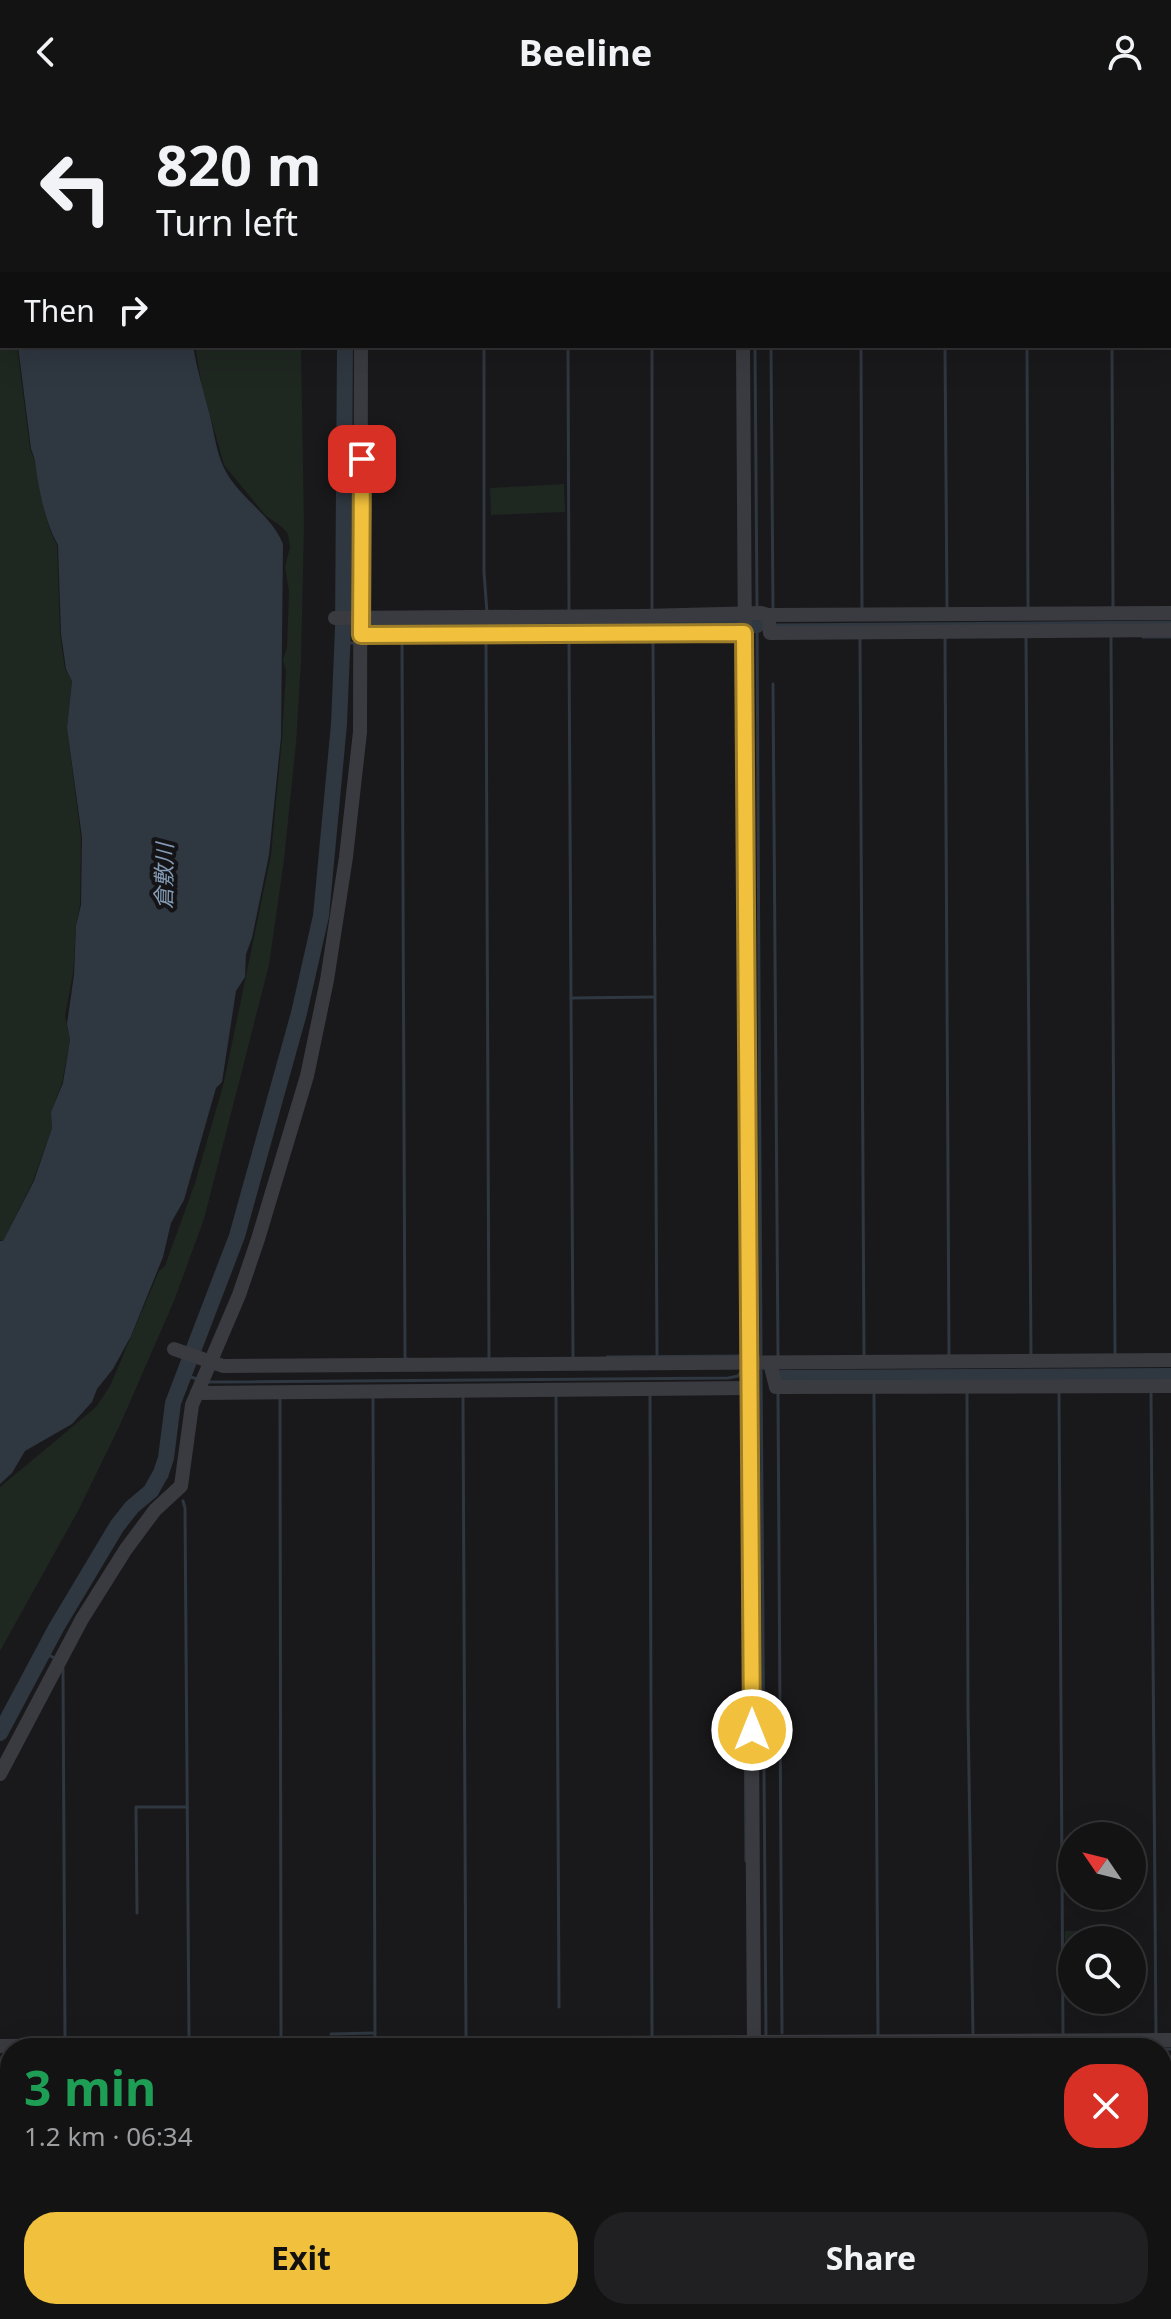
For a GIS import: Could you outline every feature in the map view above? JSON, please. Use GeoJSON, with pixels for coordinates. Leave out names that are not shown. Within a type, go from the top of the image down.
{"type":"FeatureCollection","features":[{"type":"Feature","properties":{"kind":"street"},"geometry":{"type":"LineString","coordinates":[[0,1774],[72,1637],[110,1573],[144,1522],[181,1486],[190,1415],[203,1375],[239,1295],[307,1076],[346,857],[360,732],[360,640],[356,617],[361,348]]}},
{"type":"Feature","properties":{"kind":"street"},"geometry":{"type":"LineString","coordinates":[[743,348],[757,614],[770,633],[1171,630]]}},
{"type":"Feature","properties":{"kind":"street"},"geometry":{"type":"LineString","coordinates":[[335,618],[1171,613]]}},
{"type":"Feature","properties":{"kind":"street"},"geometry":{"type":"LineString","coordinates":[[757,614],[744,633],[760,1363],[750,1388],[760,2038]]}},
{"type":"Feature","properties":{"kind":"street"},"geometry":{"type":"LineString","coordinates":[[360,640],[744,633]]}},
{"type":"Feature","properties":{"kind":"street"},"geometry":{"type":"LineString","coordinates":[[179,1350],[203,1375],[750,1388]]}},
{"type":"Feature","properties":{"kind":"street"},"geometry":{"type":"LineString","coordinates":[[203,1375],[223,1366],[1171,1360]]}},
{"type":"Feature","properties":{"kind":"street"},"geometry":{"type":"LineString","coordinates":[[760,1363],[776,1387],[1171,1386]]}},
{"type":"Feature","properties":{"kind":"shaded area"},"geometry":{"type":"Polygon","coordinates":[[[0,348],[17,348],[30,449],[47,521],[57,545],[60,634],[65,669],[72,680],[67,728],[81,838],[80,905],[65,1016],[70,1040],[62,1083],[51,1112],[52,1128],[33,1181],[3,1241],[0,1240],[0,348]]]}},
{"type":"Feature","properties":{"kind":"shaded area"},"geometry":{"type":"Polygon","coordinates":[[[195,348],[301,348],[304,526],[301,662],[284,860],[269,965],[204,1219],[174,1301],[78,1511],[0,1651],[0,1487],[96,1407],[110,1386],[159,1271],[165,1266],[195,1183],[224,1082],[271,855],[282,738],[286,671],[283,659],[287,648],[289,591],[285,567],[290,547],[288,534],[265,515],[224,465],[202,387],[195,348]]]}},
{"type":"Feature","properties":{"kind":"shaded area"},"geometry":{"type":"Polygon","coordinates":[[[564,484],[565,512],[491,515],[490,488],[564,484]]]}},
{"type":"Feature","properties":{"kind":"water","name":"倉敷川"},"geometry":{"type":"Polygon","coordinates":[[[18,348],[193,348],[221,462],[236,486],[273,526],[283,544],[281,737],[269,855],[246,954],[245,977],[236,991],[222,1082],[216,1088],[184,1200],[171,1223],[163,1257],[131,1336],[92,1402],[72,1424],[25,1451],[12,1473],[0,1484],[0,1241],[3,1241],[34,1181],[52,1128],[51,1112],[63,1083],[70,1040],[67,1024],[74,975],[76,926],[81,905],[82,837],[67,728],[72,681],[66,669],[61,634],[58,545],[45,514],[31,449],[18,348]]]}},
{"type":"Feature","properties":{"kind":"waterway"},"geometry":{"type":"LineString","coordinates":[[0,1733],[56,1628],[117,1526],[132,1507],[151,1491],[161,1473],[173,1403],[237,1236],[299,1013],[321,916],[339,724],[343,628],[345,348]]}},
{"type":"Feature","properties":{"kind":"waterway"},"geometry":{"type":"LineString","coordinates":[[484,348],[484,572],[487,613]]}},
{"type":"Feature","properties":{"kind":"waterway"},"geometry":{"type":"LineString","coordinates":[[568,348],[569,609]]}},
{"type":"Feature","properties":{"kind":"waterway"},"geometry":{"type":"LineString","coordinates":[[652,348],[652,612]]}},
{"type":"Feature","properties":{"kind":"waterway"},"geometry":{"type":"LineString","coordinates":[[755,348],[757,608]]}},
{"type":"Feature","properties":{"kind":"waterway"},"geometry":{"type":"LineString","coordinates":[[771,348],[773,610]]}},
{"type":"Feature","properties":{"kind":"waterway"},"geometry":{"type":"LineString","coordinates":[[861,348],[862,610]]}},
{"type":"Feature","properties":{"kind":"waterway"},"geometry":{"type":"LineString","coordinates":[[945,348],[947,608]]}},
{"type":"Feature","properties":{"kind":"waterway"},"geometry":{"type":"LineString","coordinates":[[1027,348],[1028,609]]}},
{"type":"Feature","properties":{"kind":"waterway"},"geometry":{"type":"LineString","coordinates":[[1112,348],[1113,608]]}},
{"type":"Feature","properties":{"kind":"waterway"},"geometry":{"type":"LineString","coordinates":[[757,620],[761,1356]]}},
{"type":"Feature","properties":{"kind":"waterway"},"geometry":{"type":"LineString","coordinates":[[773,625],[1171,622]]}},
{"type":"Feature","properties":{"kind":"waterway"},"geometry":{"type":"LineString","coordinates":[[365,627],[740,624]]}},
{"type":"Feature","properties":{"kind":"waterway"},"geometry":{"type":"LineString","coordinates":[[1026,637],[1031,1355]]}},
{"type":"Feature","properties":{"kind":"waterway"},"geometry":{"type":"LineString","coordinates":[[1111,637],[1115,1355]]}},
{"type":"Feature","properties":{"kind":"waterway"},"geometry":{"type":"LineString","coordinates":[[1143,637],[1171,637]]}},
{"type":"Feature","properties":{"kind":"waterway"},"geometry":{"type":"LineString","coordinates":[[945,638],[949,1355]]}},
{"type":"Feature","properties":{"kind":"waterway"},"geometry":{"type":"LineString","coordinates":[[860,639],[864,1355]]}},
{"type":"Feature","properties":{"kind":"waterway"},"geometry":{"type":"LineString","coordinates":[[402,642],[569,641],[573,1357]]}},
{"type":"Feature","properties":{"kind":"waterway"},"geometry":{"type":"LineString","coordinates":[[571,641],[653,642],[657,1356]]}},
{"type":"Feature","properties":{"kind":"waterway"},"geometry":{"type":"LineString","coordinates":[[365,643],[402,642],[405,1359],[408,1359]]}},
{"type":"Feature","properties":{"kind":"waterway"},"geometry":{"type":"LineString","coordinates":[[486,642],[489,1358]]}},
{"type":"Feature","properties":{"kind":"waterway"},"geometry":{"type":"LineString","coordinates":[[343,643],[353,643]]}},
{"type":"Feature","properties":{"kind":"waterway"},"geometry":{"type":"LineString","coordinates":[[773,684],[778,1356]]}},
{"type":"Feature","properties":{"kind":"waterway"},"geometry":{"type":"LineString","coordinates":[[740,955],[741,1356]]}},
{"type":"Feature","properties":{"kind":"waterway"},"geometry":{"type":"LineString","coordinates":[[571,998],[655,997]]}},
{"type":"Feature","properties":{"kind":"waterway"},"geometry":{"type":"LineString","coordinates":[[607,1357],[743,1356]]}},
{"type":"Feature","properties":{"kind":"waterway"},"geometry":{"type":"LineString","coordinates":[[761,1368],[766,2036]]}},
{"type":"Feature","properties":{"kind":"waterway"},"geometry":{"type":"LineString","coordinates":[[209,1382],[728,1378],[738,1376],[742,1370]]}},
{"type":"Feature","properties":{"kind":"waterway"},"geometry":{"type":"LineString","coordinates":[[186,1376],[198,1379]]}},
{"type":"Feature","properties":{"kind":"waterway"},"geometry":{"type":"LineString","coordinates":[[779,1378],[1171,1376]]}},
{"type":"Feature","properties":{"kind":"waterway"},"geometry":{"type":"LineString","coordinates":[[967,1392],[973,2035]]}},
{"type":"Feature","properties":{"kind":"waterway"},"geometry":{"type":"LineString","coordinates":[[1151,1392],[1156,2035]]}},
{"type":"Feature","properties":{"kind":"waterway"},"geometry":{"type":"LineString","coordinates":[[1059,1393],[1063,2035]]}},
{"type":"Feature","properties":{"kind":"waterway"},"geometry":{"type":"LineString","coordinates":[[778,1394],[782,2033]]}},
{"type":"Feature","properties":{"kind":"waterway"},"geometry":{"type":"LineString","coordinates":[[874,1394],[878,2035]]}},
{"type":"Feature","properties":{"kind":"waterway"},"geometry":{"type":"LineString","coordinates":[[650,1395],[652,2036]]}},
{"type":"Feature","properties":{"kind":"waterway"},"geometry":{"type":"LineString","coordinates":[[556,1396],[559,2007]]}},
{"type":"Feature","properties":{"kind":"waterway"},"geometry":{"type":"LineString","coordinates":[[280,1398],[281,2038]]}},
{"type":"Feature","properties":{"kind":"waterway"},"geometry":{"type":"LineString","coordinates":[[463,1398],[466,2038]]}},
{"type":"Feature","properties":{"kind":"waterway"},"geometry":{"type":"LineString","coordinates":[[373,1399],[375,2038]]}},
{"type":"Feature","properties":{"kind":"waterway"},"geometry":{"type":"LineString","coordinates":[[161,1473],[167,1477]]}},
{"type":"Feature","properties":{"kind":"waterway"},"geometry":{"type":"LineString","coordinates":[[183,1501],[189,2038]]}},
{"type":"Feature","properties":{"kind":"waterway"},"geometry":{"type":"LineString","coordinates":[[744,1512],[746,1861]]}},
{"type":"Feature","properties":{"kind":"waterway"},"geometry":{"type":"LineString","coordinates":[[44,1652],[54,1658]]}},
{"type":"Feature","properties":{"kind":"waterway"},"geometry":{"type":"LineString","coordinates":[[63,1669],[65,2038]]}},
{"type":"Feature","properties":{"kind":"waterway"},"geometry":{"type":"LineString","coordinates":[[137,1913],[136,1807],[187,1807]]}},
{"type":"Feature","properties":{"kind":"waterway"},"geometry":{"type":"LineString","coordinates":[[331,2034],[375,2033]]}},
{"type":"Feature","properties":{"kind":"route"},"geometry":{"type":"LineString","coordinates":[[362,459],[361,635],[744,633],[752,1730]]}}]}
